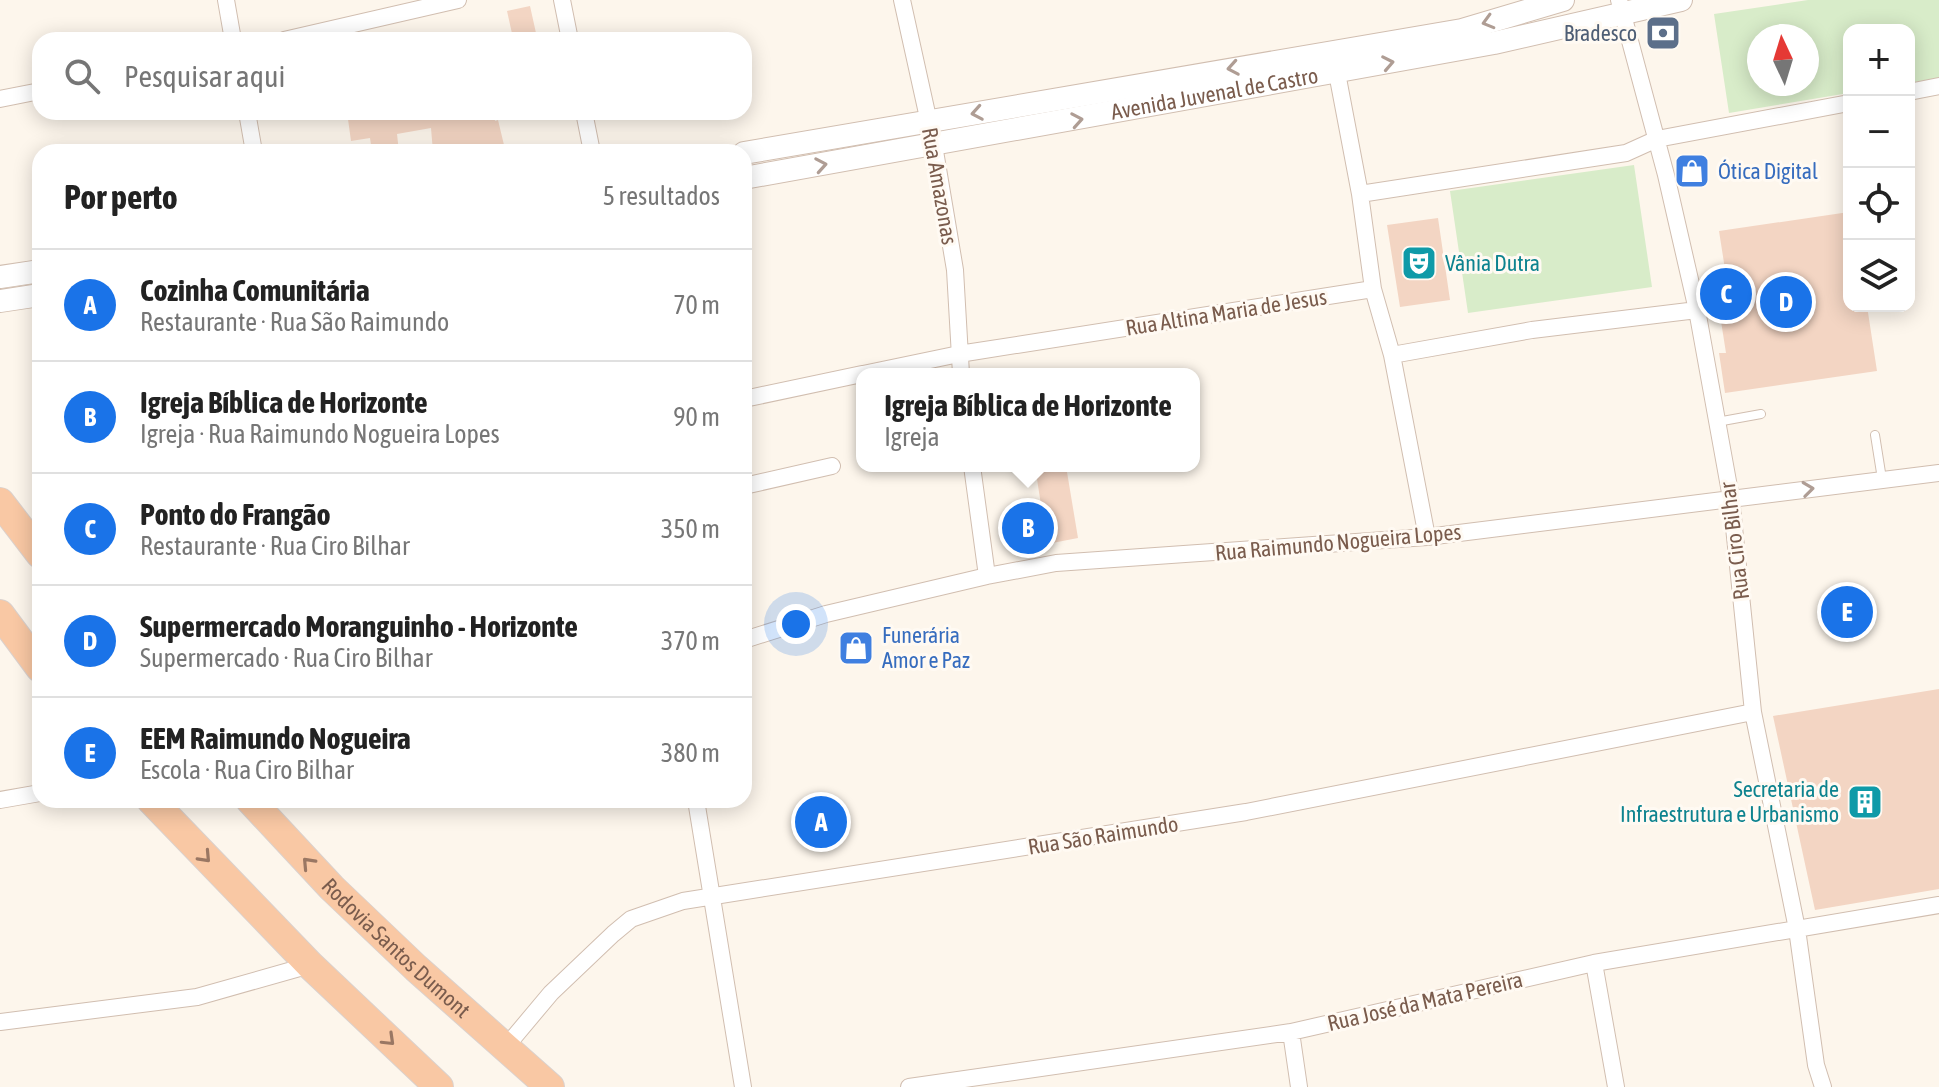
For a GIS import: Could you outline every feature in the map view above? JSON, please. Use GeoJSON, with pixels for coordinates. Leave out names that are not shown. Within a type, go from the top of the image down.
{"type":"FeatureCollection","features":[{"type":"Feature","properties":{"kind":"highway"},"geometry":{"type":"LineString","coordinates":[[0,502],[32,544]]}},
{"type":"Feature","properties":{"kind":"highway"},"geometry":{"type":"LineString","coordinates":[[0,614],[32,657]]}},
{"type":"Feature","properties":{"kind":"highway"},"geometry":{"type":"LineString","coordinates":[[159,808],[310,965],[439,1087]]}},
{"type":"Feature","properties":{"kind":"highway","name":"Rodovia Santos Dumont"},"geometry":{"type":"LineString","coordinates":[[257,808],[332,888],[504,1049],[550,1087]]}},
{"type":"Feature","properties":{"kind":"street"},"geometry":{"type":"LineString","coordinates":[[226,0],[232,32]]}},
{"type":"Feature","properties":{"kind":"street"},"geometry":{"type":"LineString","coordinates":[[319,32],[458,0]]}},
{"type":"Feature","properties":{"kind":"street"},"geometry":{"type":"LineString","coordinates":[[562,0],[568,32]]}},
{"type":"Feature","properties":{"kind":"street","name":"Rua Amazonas"},"geometry":{"type":"LineString","coordinates":[[902,0],[934,145],[955,270],[960,368]]}},
{"type":"Feature","properties":{"kind":"street","name":"Avenida Juvenal de Castro"},"geometry":{"type":"LineString","coordinates":[[752,152],[1462,30],[1563,0]]}},
{"type":"Feature","properties":{"kind":"street","name":"Avenida Juvenal de Castro"},"geometry":{"type":"LineString","coordinates":[[752,177],[1337,73],[1494,43],[1620,6],[1681,0]]}},
{"type":"Feature","properties":{"kind":"street","name":"Rua Ciro Bilhar"},"geometry":{"type":"LineString","coordinates":[[1620,6],[1657,139],[1697,310],[1731,498],[1753,712],[1797,929],[1816,1065],[1823,1087]]}},
{"type":"Feature","properties":{"kind":"street"},"geometry":{"type":"LineString","coordinates":[[1337,73],[1360,194],[1373,289],[1392,355],[1427,537]]}},
{"type":"Feature","properties":{"kind":"street"},"geometry":{"type":"LineString","coordinates":[[1915,91],[1939,86]]}},
{"type":"Feature","properties":{"kind":"street"},"geometry":{"type":"LineString","coordinates":[[0,99],[32,93]]}},
{"type":"Feature","properties":{"kind":"street"},"geometry":{"type":"LineString","coordinates":[[1360,194],[1626,153],[1657,139],[1843,104]]}},
{"type":"Feature","properties":{"kind":"street"},"geometry":{"type":"LineString","coordinates":[[248,120],[253,144]]}},
{"type":"Feature","properties":{"kind":"street"},"geometry":{"type":"LineString","coordinates":[[586,120],[590,144]]}},
{"type":"Feature","properties":{"kind":"street"},"geometry":{"type":"LineString","coordinates":[[0,277],[32,272]]}},
{"type":"Feature","properties":{"kind":"street","name":"Rua Altina Maria de Jesus"},"geometry":{"type":"LineString","coordinates":[[892,368],[959,354],[1373,289]]}},
{"type":"Feature","properties":{"kind":"street"},"geometry":{"type":"LineString","coordinates":[[0,301],[32,296]]}},
{"type":"Feature","properties":{"kind":"street"},"geometry":{"type":"LineString","coordinates":[[1392,355],[1532,330],[1697,310]]}},
{"type":"Feature","properties":{"kind":"street","name":"Rua Altina Maria de Jesus"},"geometry":{"type":"LineString","coordinates":[[752,397],[856,375]]}},
{"type":"Feature","properties":{"kind":"street"},"geometry":{"type":"LineString","coordinates":[[752,484],[832,466]]}},
{"type":"Feature","properties":{"kind":"street"},"geometry":{"type":"LineString","coordinates":[[973,472],[987,576]]}},
{"type":"Feature","properties":{"kind":"street","name":"Rua Raimundo Nogueira Lopes"},"geometry":{"type":"LineString","coordinates":[[752,637],[826,614],[1056,563],[1427,537],[1939,473]]}},
{"type":"Feature","properties":{"kind":"street","name":"Rua São Raimundo"},"geometry":{"type":"LineString","coordinates":[[504,1049],[579,964],[631,919],[683,901],[1246,812],[1753,712]]}},
{"type":"Feature","properties":{"kind":"street"},"geometry":{"type":"LineString","coordinates":[[0,800],[32,794]]}},
{"type":"Feature","properties":{"kind":"street"},"geometry":{"type":"LineString","coordinates":[[697,808],[743,1087]]}},
{"type":"Feature","properties":{"kind":"street","name":"Rua José da Mata Pereira"},"geometry":{"type":"LineString","coordinates":[[909,1087],[962,1084],[1291,1032],[1594,963],[1939,905]]}},
{"type":"Feature","properties":{"kind":"street"},"geometry":{"type":"LineString","coordinates":[[1594,963],[1616,1087]]}},
{"type":"Feature","properties":{"kind":"street"},"geometry":{"type":"LineString","coordinates":[[0,1022],[197,997],[310,965]]}},
{"type":"Feature","properties":{"kind":"street"},"geometry":{"type":"LineString","coordinates":[[1291,1032],[1299,1087]]}},
{"type":"Feature","properties":{"kind":"lane"},"geometry":{"type":"LineString","coordinates":[[1717,422],[1761,414]]}},
{"type":"Feature","properties":{"kind":"lane"},"geometry":{"type":"LineString","coordinates":[[1875,435],[1882,480]]}},
{"type":"Feature","properties":{"kind":"green space"},"geometry":{"type":"Polygon","coordinates":[[[1808,0],[1939,0],[1939,78],[1915,82],[1915,24],[1843,24],[1843,94],[1729,113],[1714,14],[1808,0]]]}},
{"type":"Feature","properties":{"kind":"green space"},"geometry":{"type":"Polygon","coordinates":[[[1634,165],[1652,287],[1468,313],[1450,191],[1634,165]]]}},
{"type":"Feature","properties":{"kind":"building"},"geometry":{"type":"Polygon","coordinates":[[[530,6],[536,32],[512,32],[507,11],[530,6]]]}},
{"type":"Feature","properties":{"kind":"building"},"geometry":{"type":"Polygon","coordinates":[[[348,120],[498,120],[504,144],[432,144],[431,128],[397,134],[398,144],[371,144],[370,138],[351,141],[348,120]]]}},
{"type":"Feature","properties":{"kind":"building"},"geometry":{"type":"Polygon","coordinates":[[[1843,213],[1843,312],[1868,312],[1877,371],[1725,393],[1719,353],[1726,353],[1718,302],[1730,301],[1719,231],[1843,213]]]}},
{"type":"Feature","properties":{"kind":"building","name":"Vânia Dutra"},"geometry":{"type":"Polygon","coordinates":[[[1438,218],[1450,300],[1400,307],[1387,225],[1438,218]]]}},
{"type":"Feature","properties":{"kind":"building"},"geometry":{"type":"Polygon","coordinates":[[[1036,472],[1067,472],[1078,538],[1047,544],[1036,472]]]}},
{"type":"Feature","properties":{"kind":"building","name":"Secretaria de Infraestrutura e Urbanismo"},"geometry":{"type":"Polygon","coordinates":[[[1939,689],[1939,889],[1815,910],[1773,716],[1939,689]]]}},
{"type":"Feature","properties":{"kind":"place","name":"Bradesco"},"geometry":{"type":"Point","coordinates":[1663,33]}},
{"type":"Feature","properties":{"kind":"place","name":"Ótica Digital"},"geometry":{"type":"Point","coordinates":[1692,171]}},
{"type":"Feature","properties":{"kind":"place","name":"Vânia Dutra"},"geometry":{"type":"Point","coordinates":[1419,263]}},
{"type":"Feature","properties":{"kind":"place","name":"Ponto do Frangão"},"geometry":{"type":"Point","coordinates":[1726,294]}},
{"type":"Feature","properties":{"kind":"place","name":"Supermercado Moranguinho - Horizonte"},"geometry":{"type":"Point","coordinates":[1786,302]}},
{"type":"Feature","properties":{"kind":"place","name":"Igreja Bíblica de Horizonte"},"geometry":{"type":"Point","coordinates":[1028,528]}},
{"type":"Feature","properties":{"kind":"place","name":"EEM Raimundo Nogueira"},"geometry":{"type":"Point","coordinates":[1847,612]}},
{"type":"Feature","properties":{"kind":"place","name":"Funerária Amor e Paz"},"geometry":{"type":"Point","coordinates":[856,648]}},
{"type":"Feature","properties":{"kind":"place","name":"Secretaria de Infraestrutura e Urbanismo"},"geometry":{"type":"Point","coordinates":[1865,802]}},
{"type":"Feature","properties":{"kind":"place","name":"Cozinha Comunitária"},"geometry":{"type":"Point","coordinates":[821,822]}}]}
